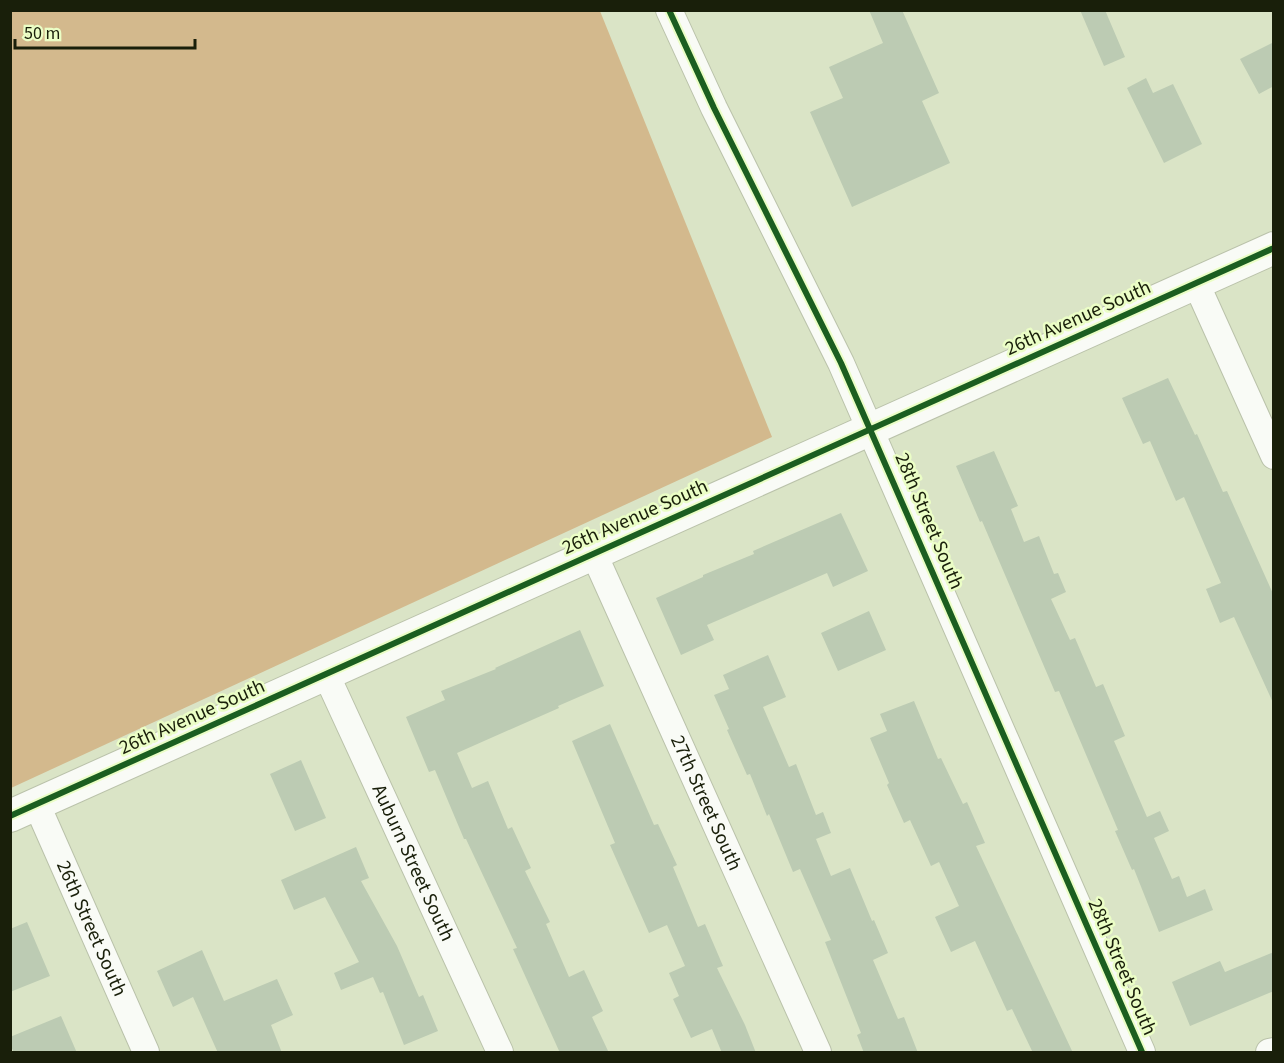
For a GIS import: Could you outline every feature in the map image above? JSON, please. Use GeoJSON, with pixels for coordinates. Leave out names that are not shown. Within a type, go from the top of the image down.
{"type":"FeatureCollection","features":[{"type":"Feature","properties":{"kind":"street","name":"28th Street South"},"geometry":{"type":"LineString","coordinates":[[669,10],[714,108],[841,363],[871,429],[1142,1053]]}},
{"type":"Feature","properties":{"kind":"street","name":"26th Avenue South"},"geometry":{"type":"LineString","coordinates":[[24,810],[1274,248]]}},
{"type":"Feature","properties":{"kind":"street"},"geometry":{"type":"LineString","coordinates":[[1196,283],[1274,456]]}},
{"type":"Feature","properties":{"kind":"street","name":"27th Street South"},"geometry":{"type":"LineString","coordinates":[[594,554],[818,1053]]}},
{"type":"Feature","properties":{"kind":"street","name":"Auburn Street South"},"geometry":{"type":"LineString","coordinates":[[326,674],[500,1053]]}},
{"type":"Feature","properties":{"kind":"street","name":"26th Street South"},"geometry":{"type":"LineString","coordinates":[[24,810],[146,1053]]}},
{"type":"Feature","properties":{"kind":"street"},"geometry":{"type":"LineString","coordinates":[[1269,1053],[1274,1051]]}},
{"type":"Feature","properties":{"kind":"shaded area"},"geometry":{"type":"Polygon","coordinates":[[[10,11],[600,11],[772,437],[11,788],[10,11]]]}},
{"type":"Feature","properties":{"kind":"building"},"geometry":{"type":"Polygon","coordinates":[[[869,10],[902,10],[939,93],[922,101],[950,163],[852,207],[810,112],[843,98],[829,67],[883,43],[869,10]]]}},
{"type":"Feature","properties":{"kind":"building"},"geometry":{"type":"Polygon","coordinates":[[[1080,10],[1105,10],[1125,57],[1104,66],[1080,10]]]}},
{"type":"Feature","properties":{"kind":"building"},"geometry":{"type":"Polygon","coordinates":[[[1274,42],[1274,86],[1259,94],[1240,59],[1274,42]]]}},
{"type":"Feature","properties":{"kind":"building"},"geometry":{"type":"Polygon","coordinates":[[[1146,78],[1153,93],[1173,84],[1202,144],[1164,163],[1127,88],[1146,78]]]}},
{"type":"Feature","properties":{"kind":"building"},"geometry":{"type":"Polygon","coordinates":[[[1168,378],[1223,492],[1227,491],[1274,596],[1274,705],[1234,617],[1220,623],[1206,589],[1221,583],[1184,497],[1176,501],[1150,441],[1143,444],[1122,398],[1168,378]]]}},
{"type":"Feature","properties":{"kind":"building"},"geometry":{"type":"Polygon","coordinates":[[[994,451],[1018,506],[1011,509],[1024,542],[1039,536],[1054,574],[1058,573],[1066,592],[1051,599],[1070,640],[1075,638],[1096,687],[1103,684],[1125,736],[1114,741],[1147,817],[1160,811],[1169,831],[1154,838],[1172,879],[1179,876],[1187,897],[1205,889],[1213,910],[1159,932],[1134,869],[1132,870],[1115,831],[1118,830],[1059,691],[1055,692],[956,466],[994,451]]]}},
{"type":"Feature","properties":{"kind":"building"},"geometry":{"type":"Polygon","coordinates":[[[841,513],[868,571],[833,587],[827,573],[707,625],[714,640],[681,655],[656,598],[754,554],[753,551],[841,513]]]}},
{"type":"Feature","properties":{"kind":"building"},"geometry":{"type":"Polygon","coordinates":[[[869,611],[886,650],[838,671],[821,633],[869,611]]]}},
{"type":"Feature","properties":{"kind":"building"},"geometry":{"type":"Polygon","coordinates":[[[580,630],[604,686],[457,753],[472,788],[488,781],[508,829],[512,827],[531,868],[525,871],[550,922],[546,924],[569,977],[584,970],[603,1011],[592,1017],[609,1053],[560,1053],[513,949],[517,948],[464,839],[435,770],[429,772],[406,717],[445,700],[441,691],[496,669],[580,630]]]}},
{"type":"Feature","properties":{"kind":"building"},"geometry":{"type":"Polygon","coordinates":[[[768,655],[786,697],[763,707],[789,767],[796,764],[816,815],[823,812],[831,833],[816,839],[831,876],[850,868],[872,921],[874,920],[888,953],[873,960],[898,1019],[904,1017],[918,1053],[864,1053],[857,1035],[861,1033],[825,942],[831,940],[800,869],[793,872],[769,814],[767,816],[750,774],[747,775],[727,730],[729,729],[714,695],[729,689],[723,675],[768,655]]]}},
{"type":"Feature","properties":{"kind":"building"},"geometry":{"type":"Polygon","coordinates":[[[914,701],[938,759],[941,758],[963,804],[967,802],[985,843],[976,846],[1073,1053],[1033,1053],[1012,1009],[1007,1011],[975,941],[951,952],[935,917],[959,906],[939,862],[931,866],[910,820],[904,823],[870,738],[887,731],[880,714],[914,701]]]}},
{"type":"Feature","properties":{"kind":"building"},"geometry":{"type":"Polygon","coordinates":[[[610,724],[654,825],[658,824],[677,865],[673,867],[698,927],[705,924],[723,966],[717,968],[756,1053],[722,1053],[712,1029],[691,1038],[673,999],[679,996],[669,973],[685,966],[667,925],[649,933],[610,845],[615,843],[572,741],[610,724]]]}},
{"type":"Feature","properties":{"kind":"building"},"geometry":{"type":"Polygon","coordinates":[[[301,760],[326,818],[295,831],[270,774],[301,760]]]}},
{"type":"Feature","properties":{"kind":"building"},"geometry":{"type":"Polygon","coordinates":[[[356,847],[369,878],[361,881],[397,946],[419,997],[423,995],[438,1031],[404,1045],[383,992],[380,993],[373,977],[341,990],[334,973],[359,962],[325,897],[294,910],[281,880],[356,847]]]}},
{"type":"Feature","properties":{"kind":"building"},"geometry":{"type":"Polygon","coordinates":[[[27,922],[50,976],[10,992],[10,929],[27,922]]]}},
{"type":"Feature","properties":{"kind":"building"},"geometry":{"type":"Polygon","coordinates":[[[202,950],[224,1001],[277,979],[293,1015],[271,1025],[282,1053],[218,1053],[193,997],[173,1007],[157,971],[202,950]]]}},
{"type":"Feature","properties":{"kind":"building"},"geometry":{"type":"Polygon","coordinates":[[[1274,952],[1274,991],[1190,1026],[1172,982],[1220,961],[1225,972],[1274,952]]]}},
{"type":"Feature","properties":{"kind":"building"},"geometry":{"type":"Polygon","coordinates":[[[61,1016],[77,1053],[14,1053],[10,1037],[61,1016]]]}},
{"type":"Feature","properties":{"kind":"cycle path"},"geometry":{"type":"LineString","coordinates":[[669,10],[714,108],[841,363],[1142,1052]]}},
{"type":"Feature","properties":{"kind":"cycle path"},"geometry":{"type":"LineString","coordinates":[[10,816],[1274,248]]}}]}
